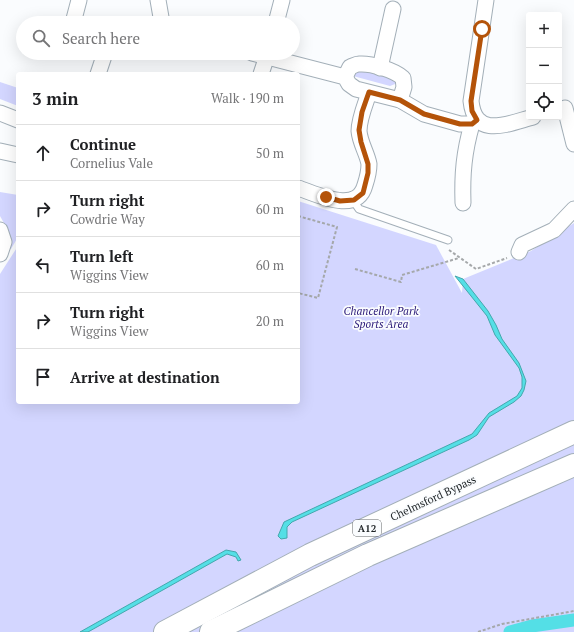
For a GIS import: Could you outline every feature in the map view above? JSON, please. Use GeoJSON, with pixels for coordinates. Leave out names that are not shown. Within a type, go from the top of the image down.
{"type":"FeatureCollection","features":[{"type":"Feature","properties":{"kind":"highway","name":"Chelmsford Bypass"},"geometry":{"type":"LineString","coordinates":[[165,632],[310,555],[574,432]]}},
{"type":"Feature","properties":{"kind":"highway","name":"A12"},"geometry":{"type":"LineString","coordinates":[[210,632],[368,555],[574,465]]}},
{"type":"Feature","properties":{"kind":"street"},"geometry":{"type":"LineString","coordinates":[[75,16],[79,0]]}},
{"type":"Feature","properties":{"kind":"street"},"geometry":{"type":"LineString","coordinates":[[158,0],[161,16]]}},
{"type":"Feature","properties":{"kind":"street"},"geometry":{"type":"LineString","coordinates":[[278,16],[282,0]]}},
{"type":"Feature","properties":{"kind":"street"},"geometry":{"type":"LineString","coordinates":[[463,203],[462,178],[466,147],[475,122],[471,101],[486,0]]}},
{"type":"Feature","properties":{"kind":"street"},"geometry":{"type":"LineString","coordinates":[[380,68],[393,9]]}},
{"type":"Feature","properties":{"kind":"street"},"geometry":{"type":"LineString","coordinates":[[99,72],[103,60]]}},
{"type":"Feature","properties":{"kind":"street"},"geometry":{"type":"LineString","coordinates":[[262,72],[265,60]]}},
{"type":"Feature","properties":{"kind":"street"},"geometry":{"type":"LineString","coordinates":[[285,60],[345,77],[349,84],[356,89],[400,100],[424,114],[460,124],[475,122],[485,126],[508,124],[526,119]]}},
{"type":"Feature","properties":{"kind":"street"},"geometry":{"type":"LineString","coordinates":[[345,77],[350,67],[358,64],[367,64],[397,73],[403,78],[404,87],[400,100]]}},
{"type":"Feature","properties":{"kind":"street"},"geometry":{"type":"LineString","coordinates":[[300,189],[340,201],[354,200],[363,193],[368,173],[368,164],[359,130],[362,112],[369,92]]}},
{"type":"Feature","properties":{"kind":"street"},"geometry":{"type":"LineString","coordinates":[[566,108],[574,144]]}},
{"type":"Feature","properties":{"kind":"street"},"geometry":{"type":"LineString","coordinates":[[0,113],[16,119]]}},
{"type":"Feature","properties":{"kind":"street"},"geometry":{"type":"LineString","coordinates":[[0,151],[16,155]]}},
{"type":"Feature","properties":{"kind":"street"},"geometry":{"type":"LineString","coordinates":[[518,252],[522,245],[554,230],[574,209]]}},
{"type":"Feature","properties":{"kind":"street"},"geometry":{"type":"LineString","coordinates":[[0,230],[4,242],[0,254]]}},
{"type":"Feature","properties":{"kind":"lane"},"geometry":{"type":"LineString","coordinates":[[354,200],[359,209],[448,240]]}},
{"type":"Feature","properties":{"kind":"path"},"geometry":{"type":"LineString","coordinates":[[300,217],[336,227],[318,298],[300,294]]}},
{"type":"Feature","properties":{"kind":"path"},"geometry":{"type":"LineString","coordinates":[[354,269],[401,282],[402,275],[459,258]]}},
{"type":"Feature","properties":{"kind":"path"},"geometry":{"type":"LineString","coordinates":[[478,632],[502,624],[574,611]]}},
{"type":"Feature","properties":{"kind":"green space"},"geometry":{"type":"Polygon","coordinates":[[[353,63],[398,80],[395,84],[390,86],[353,76],[353,63]]]}},
{"type":"Feature","properties":{"kind":"green space"},"geometry":{"type":"Polygon","coordinates":[[[0,82],[16,87],[16,105],[0,99],[0,82]]]}},
{"type":"Feature","properties":{"kind":"green space"},"geometry":{"type":"Polygon","coordinates":[[[0,192],[16,195],[16,240],[11,249],[8,249],[9,232],[0,216],[0,192]]]}},
{"type":"Feature","properties":{"kind":"green space","name":"Chancellor Park Sports Area"},"geometry":{"type":"Polygon","coordinates":[[[300,202],[436,245],[462,293],[463,279],[531,251],[574,223],[574,632],[0,632],[0,274],[16,249],[16,404],[300,404],[300,202]]]}},
{"type":"Feature","properties":{"kind":"water"},"geometry":{"type":"Polygon","coordinates":[[[455,276],[463,279],[488,311],[502,339],[519,363],[526,381],[521,396],[489,417],[477,435],[469,440],[292,522],[287,527],[287,538],[281,539],[278,536],[284,522],[472,434],[489,413],[517,396],[522,388],[522,377],[519,368],[495,335],[487,316],[455,276]]]}},
{"type":"Feature","properties":{"kind":"water"},"geometry":{"type":"Polygon","coordinates":[[[226,550],[236,552],[241,560],[238,561],[236,557],[227,554],[88,632],[80,632],[226,550]]]}},
{"type":"Feature","properties":{"kind":"waterway"},"geometry":{"type":"LineString","coordinates":[[510,632],[532,626],[574,620]]}},
{"type":"Feature","properties":{"kind":"route"},"geometry":{"type":"LineString","coordinates":[[326,197],[340,201],[354,200],[363,193],[368,173],[368,164],[359,130],[362,112],[369,92],[400,100],[424,114],[460,124],[472,124],[477,120],[472,111],[471,101],[482,29]]}}]}
